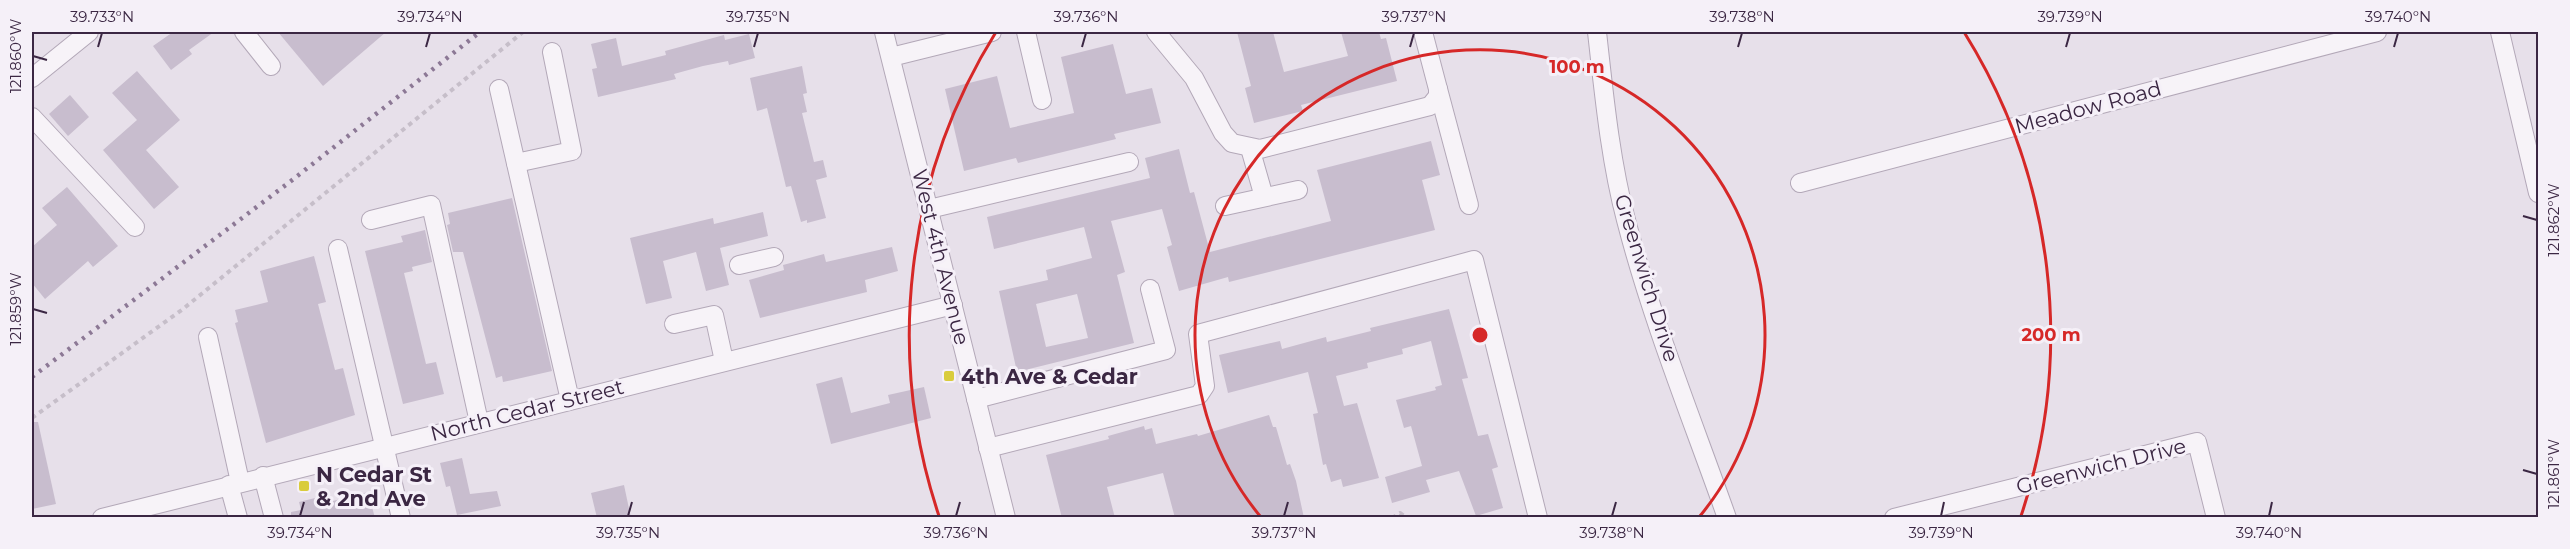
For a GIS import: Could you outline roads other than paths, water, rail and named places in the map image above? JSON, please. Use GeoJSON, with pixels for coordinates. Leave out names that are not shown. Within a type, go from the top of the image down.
{"type":"FeatureCollection","features":[{"type":"Feature","properties":{"kind":"street"},"geometry":{"type":"LineString","coordinates":[[32,78],[88,32]]}},
{"type":"Feature","properties":{"kind":"street"},"geometry":{"type":"LineString","coordinates":[[244,32],[270,66]]}},
{"type":"Feature","properties":{"kind":"street","name":"West 4th Avenue"},"geometry":{"type":"LineString","coordinates":[[884,32],[1006,518]]}},
{"type":"Feature","properties":{"kind":"street"},"geometry":{"type":"LineString","coordinates":[[891,57],[992,32]]}},
{"type":"Feature","properties":{"kind":"street"},"geometry":{"type":"LineString","coordinates":[[1026,32],[1042,100]]}},
{"type":"Feature","properties":{"kind":"street"},"geometry":{"type":"LineString","coordinates":[[1156,32],[1194,78],[1223,133],[1232,143],[1250,148],[1260,149],[1430,106],[1438,96],[1438,89]]}},
{"type":"Feature","properties":{"kind":"street"},"geometry":{"type":"LineString","coordinates":[[1424,32],[1469,204]]}},
{"type":"Feature","properties":{"kind":"street","name":"Greenwich Drive"},"geometry":{"type":"LineString","coordinates":[[1597,32],[1607,124],[1626,219],[1651,305],[1727,518]]}},
{"type":"Feature","properties":{"kind":"street","name":"Meadow Road"},"geometry":{"type":"LineString","coordinates":[[1800,183],[2377,32]]}},
{"type":"Feature","properties":{"kind":"street"},"geometry":{"type":"LineString","coordinates":[[2500,32],[2538,193]]}},
{"type":"Feature","properties":{"kind":"street"},"geometry":{"type":"LineString","coordinates":[[516,163],[572,151],[552,52]]}},
{"type":"Feature","properties":{"kind":"street"},"geometry":{"type":"LineString","coordinates":[[499,89],[570,400]]}},
{"type":"Feature","properties":{"kind":"street"},"geometry":{"type":"LineString","coordinates":[[32,117],[135,227]]}},
{"type":"Feature","properties":{"kind":"street"},"geometry":{"type":"LineString","coordinates":[[1250,148],[1264,197]]}},
{"type":"Feature","properties":{"kind":"street"},"geometry":{"type":"LineString","coordinates":[[929,209],[1129,162]]}},
{"type":"Feature","properties":{"kind":"street"},"geometry":{"type":"LineString","coordinates":[[1225,206],[1298,190]]}},
{"type":"Feature","properties":{"kind":"street"},"geometry":{"type":"LineString","coordinates":[[371,220],[431,205],[479,422]]}},
{"type":"Feature","properties":{"kind":"street"},"geometry":{"type":"LineString","coordinates":[[338,249],[382,446],[401,518]]}},
{"type":"Feature","properties":{"kind":"street"},"geometry":{"type":"LineString","coordinates":[[739,265],[774,257]]}},
{"type":"Feature","properties":{"kind":"street"},"geometry":{"type":"LineString","coordinates":[[988,448],[1199,394],[1205,386],[1198,334],[1474,260],[1538,518]]}},
{"type":"Feature","properties":{"kind":"street"},"geometry":{"type":"LineString","coordinates":[[976,399],[1166,350],[1150,289]]}},
{"type":"Feature","properties":{"kind":"street","name":"North Cedar Street"},"geometry":{"type":"LineString","coordinates":[[102,518],[143,512],[235,484],[382,446],[953,305]]}},
{"type":"Feature","properties":{"kind":"street"},"geometry":{"type":"LineString","coordinates":[[674,324],[714,315],[724,361]]}},
{"type":"Feature","properties":{"kind":"street"},"geometry":{"type":"LineString","coordinates":[[208,337],[235,484],[237,518]]}},
{"type":"Feature","properties":{"kind":"street","name":"Greenwich Drive"},"geometry":{"type":"LineString","coordinates":[[1894,518],[2198,442],[2216,518]]}},
{"type":"Feature","properties":{"kind":"street"},"geometry":{"type":"LineString","coordinates":[[263,477],[274,518]]}},
{"type":"Feature","properties":{"kind":"railway"},"geometry":{"type":"LineString","coordinates":[[32,377],[291,181],[480,32]]}},
{"type":"Feature","properties":{"kind":"place","name":"4th Ave & Cedar"},"geometry":{"type":"Point","coordinates":[949,376]}},
{"type":"Feature","properties":{"kind":"place","name":"N Cedar St & 2nd Ave"},"geometry":{"type":"Point","coordinates":[304,486]}}]}
